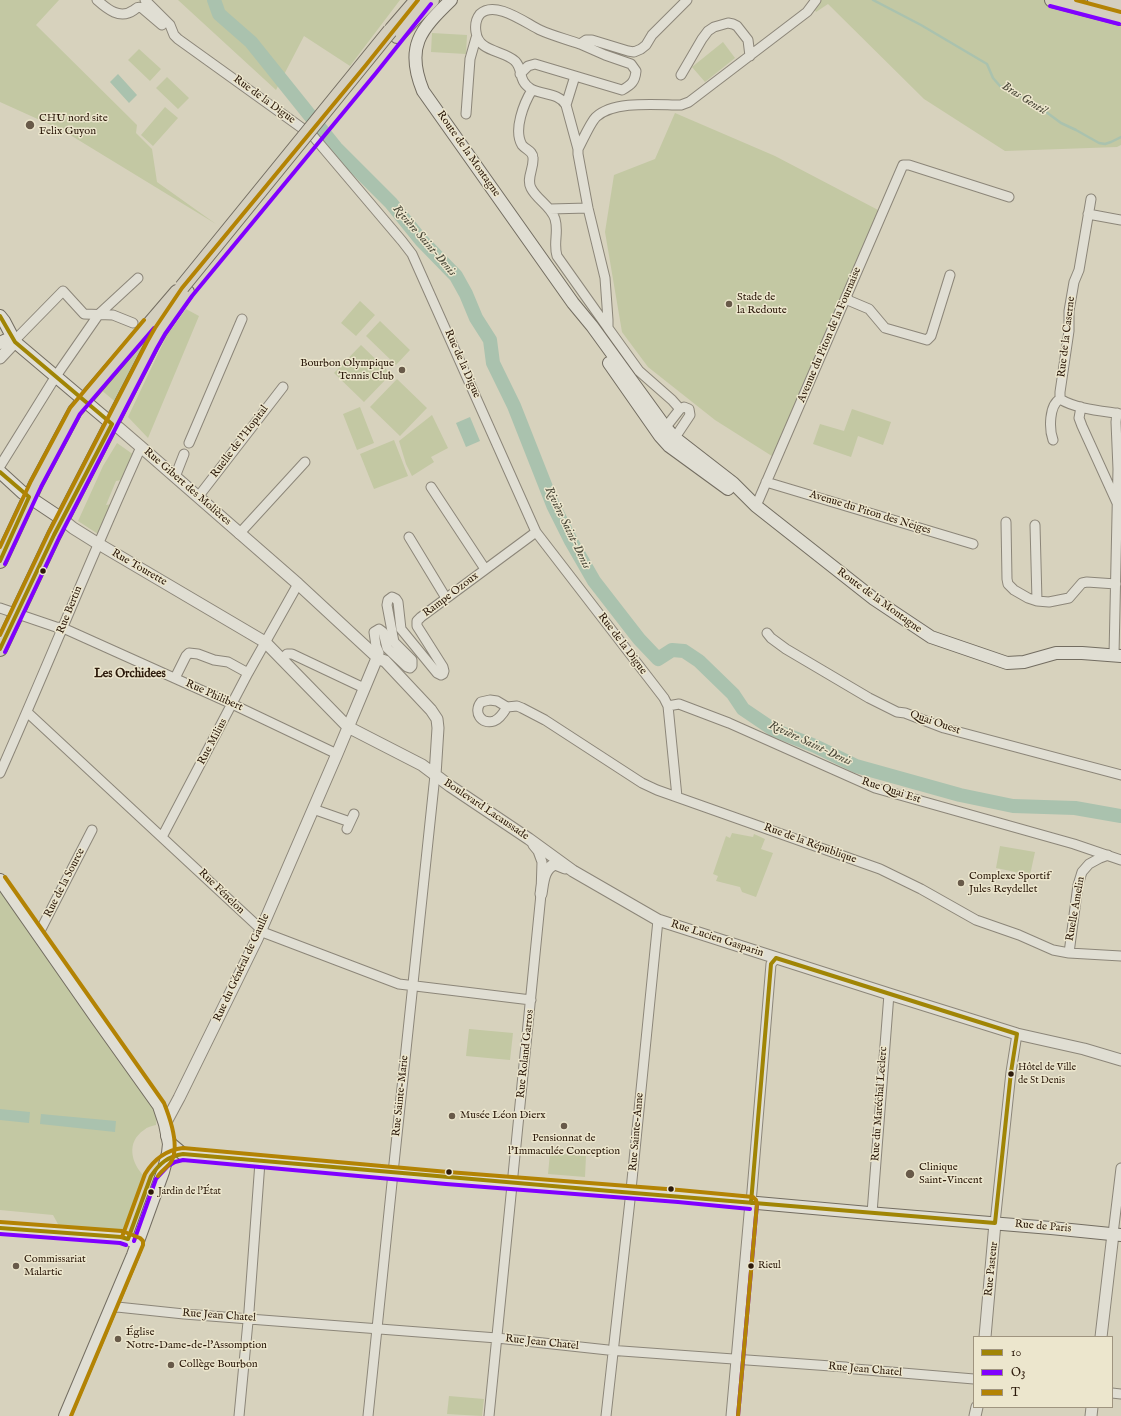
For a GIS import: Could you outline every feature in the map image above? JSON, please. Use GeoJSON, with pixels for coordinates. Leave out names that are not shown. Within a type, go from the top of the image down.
{"type":"FeatureCollection","features":[{"type":"Feature","properties":{"kind":"main road"},"geometry":{"type":"LineString","coordinates":[[394,34],[413,0]]}},
{"type":"Feature","properties":{"kind":"main road"},"geometry":{"type":"LineString","coordinates":[[394,34],[417,0]]}},
{"type":"Feature","properties":{"kind":"main road"},"geometry":{"type":"LineString","coordinates":[[1,555],[29,497],[75,411],[83,400],[184,290],[394,34],[426,0]]}},
{"type":"Feature","properties":{"kind":"main road"},"geometry":{"type":"LineString","coordinates":[[394,34],[432,0]]}},
{"type":"Feature","properties":{"kind":"main road","name":"Route de la Montagne"},"geometry":{"type":"LineString","coordinates":[[451,0],[422,32],[416,48],[418,78],[427,97],[573,303],[592,326],[663,432],[672,442],[733,483],[753,504],[874,599],[931,638],[1006,663],[1024,662],[1056,653],[1082,653],[1117,656]]}},
{"type":"Feature","properties":{"kind":"main road"},"geometry":{"type":"LineString","coordinates":[[1052,0],[1121,18]]}},
{"type":"Feature","properties":{"kind":"main road"},"geometry":{"type":"LineString","coordinates":[[1095,0],[1121,7]]}},
{"type":"Feature","properties":{"kind":"main road"},"geometry":{"type":"LineString","coordinates":[[0,649],[62,519],[152,345],[184,290]]}},
{"type":"Feature","properties":{"kind":"main road","name":"Rue Gibert des Molières"},"geometry":{"type":"LineString","coordinates":[[0,316],[14,341],[112,424]]}},
{"type":"Feature","properties":{"kind":"main road"},"geometry":{"type":"LineString","coordinates":[[0,343],[6,340],[14,341]]}},
{"type":"Feature","properties":{"kind":"main road","name":"Rue Tourette"},"geometry":{"type":"LineString","coordinates":[[0,472],[29,497],[62,519]]}},
{"type":"Feature","properties":{"kind":"main road","name":"Rue de la Source"},"geometry":{"type":"LineString","coordinates":[[0,880],[96,1019],[159,1106],[166,1124],[167,1136]]}},
{"type":"Feature","properties":{"kind":"main road"},"geometry":{"type":"LineString","coordinates":[[163,1172],[172,1162],[183,1154],[171,1144],[167,1136]]}},
{"type":"Feature","properties":{"kind":"main road"},"geometry":{"type":"LineString","coordinates":[[65,1416],[137,1243],[163,1172],[168,1153],[167,1136]]}},
{"type":"Feature","properties":{"kind":"main road","name":"Rue de Paris"},"geometry":{"type":"LineString","coordinates":[[183,1154],[260,1162],[1117,1234]]}},
{"type":"Feature","properties":{"kind":"street"},"geometry":{"type":"LineString","coordinates":[[97,0],[109,11],[118,13],[128,13],[137,7],[142,8],[174,35]]}},
{"type":"Feature","properties":{"kind":"street","name":"Rue de la Digue"},"geometry":{"type":"LineString","coordinates":[[145,0],[170,25],[174,35],[314,136],[402,240],[417,264],[536,532],[664,698],[668,706],[677,797]]}},
{"type":"Feature","properties":{"kind":"street"},"geometry":{"type":"LineString","coordinates":[[580,44],[589,39],[634,52],[646,45],[652,35],[687,0]]}},
{"type":"Feature","properties":{"kind":"street"},"geometry":{"type":"LineString","coordinates":[[578,150],[596,117],[607,110],[626,105],[680,105],[689,102],[807,12],[816,0]]}},
{"type":"Feature","properties":{"kind":"street"},"geometry":{"type":"LineString","coordinates":[[466,114],[470,59],[476,38],[475,29],[479,15],[486,7],[491,5],[508,9],[537,28],[550,34],[631,64],[636,71],[635,77],[630,86],[622,90],[535,64],[528,66],[520,74]]}},
{"type":"Feature","properties":{"kind":"street"},"geometry":{"type":"LineString","coordinates":[[681,75],[702,39],[708,32],[728,23],[737,26],[748,40],[750,56]]}},
{"type":"Feature","properties":{"kind":"street"},"geometry":{"type":"LineString","coordinates":[[476,38],[486,48],[510,58],[516,63],[524,83],[532,90],[557,97],[566,105],[578,150],[578,159],[588,208],[605,278],[608,328]]}},
{"type":"Feature","properties":{"kind":"street"},"geometry":{"type":"LineString","coordinates":[[748,40],[766,42]]}},
{"type":"Feature","properties":{"kind":"street"},"geometry":{"type":"LineString","coordinates":[[566,105],[575,76]]}},
{"type":"Feature","properties":{"kind":"street"},"geometry":{"type":"LineString","coordinates":[[532,90],[522,109],[519,134],[523,146],[532,154],[533,158],[529,176],[530,187],[550,209],[556,220],[557,227],[555,249],[557,256],[639,371],[680,409]]}},
{"type":"Feature","properties":{"kind":"street","name":"Avenue du Piton de la Fournaise"},"geometry":{"type":"LineString","coordinates":[[753,504],[766,482],[903,164],[1008,197]]}},
{"type":"Feature","properties":{"kind":"street","name":"Rue de la Caserne"},"geometry":{"type":"LineString","coordinates":[[1053,440],[1050,426],[1054,405],[1056,401],[1060,399],[1069,331],[1069,311],[1074,282],[1079,270],[1091,199]]}},
{"type":"Feature","properties":{"kind":"street"},"geometry":{"type":"LineString","coordinates":[[550,209],[588,208]]}},
{"type":"Feature","properties":{"kind":"street"},"geometry":{"type":"LineString","coordinates":[[1088,214],[1121,220]]}},
{"type":"Feature","properties":{"kind":"street"},"geometry":{"type":"LineString","coordinates":[[846,297],[850,301],[869,309],[885,328],[927,340],[931,336],[950,275]]}},
{"type":"Feature","properties":{"kind":"street"},"geometry":{"type":"LineString","coordinates":[[0,466],[56,376],[99,314],[138,278]]}},
{"type":"Feature","properties":{"kind":"street"},"geometry":{"type":"LineString","coordinates":[[0,358],[14,341],[63,291],[84,314],[113,315],[133,323]]}},
{"type":"Feature","properties":{"kind":"street"},"geometry":{"type":"LineString","coordinates":[[189,443],[242,319]]}},
{"type":"Feature","properties":{"kind":"street","name":"Ruelle de l'Hopital"},"geometry":{"type":"LineString","coordinates":[[198,497],[282,387]]}},
{"type":"Feature","properties":{"kind":"street"},"geometry":{"type":"LineString","coordinates":[[1060,399],[1081,407],[1119,414],[1116,422],[1118,469],[1116,584],[1118,641],[1117,656]]}},
{"type":"Feature","properties":{"kind":"street"},"geometry":{"type":"LineString","coordinates":[[663,432],[680,409],[686,407],[690,411],[690,415],[672,442]]}},
{"type":"Feature","properties":{"kind":"street"},"geometry":{"type":"LineString","coordinates":[[1081,407],[1079,418],[1082,426],[1118,504]]}},
{"type":"Feature","properties":{"kind":"street","name":"Rue Gibert des Molières"},"geometry":{"type":"LineString","coordinates":[[112,424],[119,428],[298,584],[377,658]]}},
{"type":"Feature","properties":{"kind":"street","name":"Rue Bertin"},"geometry":{"type":"LineString","coordinates":[[0,773],[28,712],[97,543],[141,447]]}},
{"type":"Feature","properties":{"kind":"street"},"geometry":{"type":"LineString","coordinates":[[175,477],[184,454]]}},
{"type":"Feature","properties":{"kind":"street"},"geometry":{"type":"LineString","coordinates":[[239,534],[305,462]]}},
{"type":"Feature","properties":{"kind":"street"},"geometry":{"type":"LineString","coordinates":[[1103,474],[1118,469]]}},
{"type":"Feature","properties":{"kind":"street","name":"Avenue du Piton des Neiges"},"geometry":{"type":"LineString","coordinates":[[766,482],[973,544]]}},
{"type":"Feature","properties":{"kind":"street"},"geometry":{"type":"LineString","coordinates":[[431,487],[485,569]]}},
{"type":"Feature","properties":{"kind":"street","name":"Rue Tourette"},"geometry":{"type":"LineString","coordinates":[[62,519],[73,528],[97,543],[265,642],[348,727],[422,765]]}},
{"type":"Feature","properties":{"kind":"street"},"geometry":{"type":"LineString","coordinates":[[1006,522],[1008,584],[1020,594],[1038,601],[1049,602],[1069,598],[1082,583],[1116,584]]}},
{"type":"Feature","properties":{"kind":"street"},"geometry":{"type":"LineString","coordinates":[[1035,525],[1038,601]]}},
{"type":"Feature","properties":{"kind":"street","name":"Rampe Ozoux"},"geometry":{"type":"LineString","coordinates":[[377,658],[379,654],[374,632],[379,629],[383,632],[387,648],[407,667],[410,668],[413,663],[412,660],[394,642],[387,605],[388,600],[392,597],[398,602],[401,629],[437,673],[441,675],[443,674],[443,667],[417,626],[417,621],[536,532]]}},
{"type":"Feature","properties":{"kind":"street"},"geometry":{"type":"LineString","coordinates":[[409,537],[446,598]]}},
{"type":"Feature","properties":{"kind":"street","name":"Rue Milius"},"geometry":{"type":"LineString","coordinates":[[162,837],[248,673],[298,584]]}},
{"type":"Feature","properties":{"kind":"street","name":"Rue Philibert"},"geometry":{"type":"LineString","coordinates":[[0,608],[63,628],[232,704],[337,754]]}},
{"type":"Feature","properties":{"kind":"street","name":"Quai Ouest"},"geometry":{"type":"LineString","coordinates":[[767,633],[786,650],[856,691],[897,712],[906,713],[944,728],[1121,775]]}},
{"type":"Feature","properties":{"kind":"street"},"geometry":{"type":"LineString","coordinates":[[175,678],[189,653],[228,662],[248,673]]}},
{"type":"Feature","properties":{"kind":"street"},"geometry":{"type":"LineString","coordinates":[[282,659],[287,654],[292,654],[364,688]]}},
{"type":"Feature","properties":{"kind":"street"},"geometry":{"type":"LineString","coordinates":[[377,658],[385,661],[431,710],[437,719],[438,728],[435,770]]}},
{"type":"Feature","properties":{"kind":"street","name":"Rue du Général de Gaulle"},"geometry":{"type":"LineString","coordinates":[[166,1124],[260,930],[377,658]]}},
{"type":"Feature","properties":{"kind":"street","name":"Rue Quai Est"},"geometry":{"type":"LineString","coordinates":[[668,706],[679,704],[730,723],[875,788],[1121,860]]}},
{"type":"Feature","properties":{"kind":"street","name":"Rue de la République"},"geometry":{"type":"LineString","coordinates":[[507,707],[517,706],[544,720],[642,783],[677,797],[880,869],[921,889],[981,923],[1019,935],[1053,950],[1068,953],[1121,956]]}},
{"type":"Feature","properties":{"kind":"street","name":"Rue Fénelon"},"geometry":{"type":"LineString","coordinates":[[28,712],[260,930],[274,937],[399,984],[531,1000]]}},
{"type":"Feature","properties":{"kind":"street","name":"Boulevard Lacaussade"},"geometry":{"type":"LineString","coordinates":[[422,765],[435,770],[573,871],[658,920]]}},
{"type":"Feature","properties":{"kind":"street","name":"Rue Sainte-Marie"},"geometry":{"type":"LineString","coordinates":[[368,1416],[435,770]]}},
{"type":"Feature","properties":{"kind":"street"},"geometry":{"type":"LineString","coordinates":[[313,809],[350,821]]}},
{"type":"Feature","properties":{"kind":"street","name":"Rue de la Source"},"geometry":{"type":"LineString","coordinates":[[38,936],[92,830]]}},
{"type":"Feature","properties":{"kind":"street","name":"Rue Roland Garros"},"geometry":{"type":"LineString","coordinates":[[489,1416],[541,894],[542,857],[529,839]]}},
{"type":"Feature","properties":{"kind":"street","name":"Ruelle Amelin"},"geometry":{"type":"LineString","coordinates":[[1068,953],[1078,885],[1082,872],[1089,864],[1108,855]]}},
{"type":"Feature","properties":{"kind":"street"},"geometry":{"type":"LineString","coordinates":[[541,894],[545,872],[548,868],[555,864],[573,871]]}},
{"type":"Feature","properties":{"kind":"street","name":"Rue Lucien Gasparin"},"geometry":{"type":"LineString","coordinates":[[658,920],[1017,1034],[1121,1060]]}},
{"type":"Feature","properties":{"kind":"street","name":"Rue Sainte-Anne"},"geometry":{"type":"LineString","coordinates":[[606,1416],[631,1192],[658,920]]}},
{"type":"Feature","properties":{"kind":"street"},"geometry":{"type":"LineString","coordinates":[[732,1416],[770,964],[776,958]]}},
{"type":"Feature","properties":{"kind":"street","name":"Rue du Maréchal Leclerc"},"geometry":{"type":"LineString","coordinates":[[872,1213],[889,994]]}},
{"type":"Feature","properties":{"kind":"street","name":"Rue Pasteur"},"geometry":{"type":"LineString","coordinates":[[984,1336],[995,1223],[1017,1034]]}},
{"type":"Feature","properties":{"kind":"street"},"geometry":{"type":"LineString","coordinates":[[239,1416],[260,1162]]}},
{"type":"Feature","properties":{"kind":"street"},"geometry":{"type":"LineString","coordinates":[[1100,1336],[1117,1234],[1121,1168]]}},
{"type":"Feature","properties":{"kind":"street"},"geometry":{"type":"LineString","coordinates":[[0,1229],[121,1237],[137,1243]]}},
{"type":"Feature","properties":{"kind":"street","name":"Rue Jean Chatel"},"geometry":{"type":"LineString","coordinates":[[110,1308],[117,1307],[184,1314],[497,1338],[973,1379]]}},
{"type":"Feature","properties":{"kind":"shaded area"},"geometry":{"type":"Polygon","coordinates":[[[0,0],[59,0],[36,25],[137,125],[136,133],[152,149],[157,182],[216,224],[62,130],[0,102],[0,0]]]}},
{"type":"Feature","properties":{"kind":"shaded area"},"geometry":{"type":"Polygon","coordinates":[[[178,0],[400,0],[350,66],[304,36],[276,90],[178,0]]]}},
{"type":"Feature","properties":{"kind":"shaded area"},"geometry":{"type":"Polygon","coordinates":[[[809,0],[1121,0],[1121,145],[1117,147],[1005,151],[924,99],[828,4],[816,12],[809,0]]]}},
{"type":"Feature","properties":{"kind":"shaded area"},"geometry":{"type":"Polygon","coordinates":[[[432,33],[467,35],[466,54],[431,52],[432,33]]]}},
{"type":"Feature","properties":{"kind":"shaded area"},"geometry":{"type":"Polygon","coordinates":[[[723,42],[735,58],[705,82],[692,67],[723,42]]]}},
{"type":"Feature","properties":{"kind":"shaded area"},"geometry":{"type":"Polygon","coordinates":[[[139,49],[161,69],[150,81],[128,60],[139,49]]]}},
{"type":"Feature","properties":{"kind":"shaded area"},"geometry":{"type":"Polygon","coordinates":[[[118,74],[137,95],[129,103],[110,82],[118,74]]]}},
{"type":"Feature","properties":{"kind":"shaded area"},"geometry":{"type":"Polygon","coordinates":[[[167,77],[189,98],[178,109],[156,88],[167,77]]]}},
{"type":"Feature","properties":{"kind":"shaded area"},"geometry":{"type":"Polygon","coordinates":[[[165,107],[178,118],[153,146],[141,135],[165,107]]]}},
{"type":"Feature","properties":{"kind":"shaded area","name":"Stade de la Redoute"},"geometry":{"type":"Polygon","coordinates":[[[675,113],[775,156],[880,211],[775,458],[715,420],[648,367],[622,332],[605,232],[614,175],[655,159],[675,113]]]}},
{"type":"Feature","properties":{"kind":"shaded area"},"geometry":{"type":"Polygon","coordinates":[[[360,301],[375,315],[356,336],[341,323],[360,301]]]}},
{"type":"Feature","properties":{"kind":"shaded area"},"geometry":{"type":"Polygon","coordinates":[[[186,309],[199,316],[148,438],[128,417],[167,335],[186,309]]]}},
{"type":"Feature","properties":{"kind":"shaded area"},"geometry":{"type":"Polygon","coordinates":[[[380,321],[410,350],[396,365],[366,336],[380,321]]]}},
{"type":"Feature","properties":{"kind":"shaded area"},"geometry":{"type":"Polygon","coordinates":[[[150,334],[152,336],[118,404],[100,389],[150,334]]]}},
{"type":"Feature","properties":{"kind":"shaded area"},"geometry":{"type":"Polygon","coordinates":[[[361,345],[391,374],[364,402],[334,373],[361,345]]]}},
{"type":"Feature","properties":{"kind":"shaded area"},"geometry":{"type":"Polygon","coordinates":[[[397,379],[427,408],[400,436],[370,407],[397,379]]]}},
{"type":"Feature","properties":{"kind":"shaded area"},"geometry":{"type":"Polygon","coordinates":[[[360,407],[374,443],[357,450],[343,414],[360,407]]]}},
{"type":"Feature","properties":{"kind":"shaded area"},"geometry":{"type":"Polygon","coordinates":[[[852,409],[891,422],[883,445],[858,436],[851,457],[813,444],[820,424],[844,431],[852,409]]]}},
{"type":"Feature","properties":{"kind":"shaded area"},"geometry":{"type":"Polygon","coordinates":[[[432,415],[448,448],[431,457],[434,462],[412,476],[406,464],[399,441],[432,415]]]}},
{"type":"Feature","properties":{"kind":"shaded area"},"geometry":{"type":"Polygon","coordinates":[[[470,417],[480,441],[466,447],[456,423],[470,417]]]}},
{"type":"Feature","properties":{"kind":"shaded area"},"geometry":{"type":"Polygon","coordinates":[[[394,440],[408,476],[374,489],[360,454],[394,440]]]}},
{"type":"Feature","properties":{"kind":"shaded area"},"geometry":{"type":"Polygon","coordinates":[[[117,443],[134,455],[122,480],[116,481],[106,505],[112,504],[98,534],[78,521],[103,466],[117,443]]]}},
{"type":"Feature","properties":{"kind":"shaded area"},"geometry":{"type":"Polygon","coordinates":[[[732,833],[753,837],[754,834],[765,839],[761,849],[773,853],[756,897],[742,892],[740,887],[716,881],[718,876],[713,874],[726,836],[730,838],[732,833]]]}},
{"type":"Feature","properties":{"kind":"shaded area"},"geometry":{"type":"Polygon","coordinates":[[[1000,846],[1035,852],[1030,875],[996,868],[1000,846]]]}},
{"type":"Feature","properties":{"kind":"shaded area","name":"Jardin de l'État"},"geometry":{"type":"Polygon","coordinates":[[[0,887],[157,1113],[156,1125],[147,1128],[138,1135],[133,1146],[132,1153],[136,1165],[144,1176],[125,1231],[59,1226],[53,1215],[0,1210],[0,887]]]}},
{"type":"Feature","properties":{"kind":"shaded area"},"geometry":{"type":"Polygon","coordinates":[[[469,1029],[513,1033],[510,1060],[466,1056],[469,1029]]]}},
{"type":"Feature","properties":{"kind":"shaded area"},"geometry":{"type":"Polygon","coordinates":[[[0,1109],[30,1112],[29,1123],[0,1120],[0,1109]]]}},
{"type":"Feature","properties":{"kind":"shaded area"},"geometry":{"type":"Polygon","coordinates":[[[41,1114],[116,1121],[115,1132],[40,1124],[41,1114]]]}},
{"type":"Feature","properties":{"kind":"shaded area"},"geometry":{"type":"Polygon","coordinates":[[[550,1153],[586,1156],[585,1177],[548,1174],[550,1153]]]}},
{"type":"Feature","properties":{"kind":"shaded area"},"geometry":{"type":"Polygon","coordinates":[[[449,1396],[484,1399],[482,1416],[447,1414],[449,1396]]]}},
{"type":"Feature","properties":{"kind":"waterway","name":"Rivière Saint-Denis"},"geometry":{"type":"LineString","coordinates":[[214,0],[219,14],[251,42],[336,148],[391,203],[421,240],[456,276],[466,294],[476,318],[490,340],[493,363],[514,406],[553,505],[571,541],[594,581],[639,639],[658,659],[672,650],[684,651],[699,661],[733,694],[743,709],[774,730],[815,746],[856,766],[960,795],[1013,806],[1075,808],[1121,816]]}},
{"type":"Feature","properties":{"kind":"waterway","name":"Bras Gentil"},"geometry":{"type":"LineString","coordinates":[[873,0],[921,25],[987,64],[993,78],[1000,86],[1034,103],[1061,123],[1099,143],[1105,144],[1121,137]]}},
{"type":"Feature","properties":{"kind":"transit line","name":"T"},"geometry":{"type":"LineString","coordinates":[[0,635],[49,532],[155,328],[182,288],[418,0]]}},
{"type":"Feature","properties":{"kind":"transit line","name":"T"},"geometry":{"type":"LineString","coordinates":[[1076,0],[1121,12]]}},
{"type":"Feature","properties":{"kind":"transit line","name":"O3"},"geometry":{"type":"LineString","coordinates":[[5,652],[59,538],[165,334],[192,296],[431,4]]}},
{"type":"Feature","properties":{"kind":"transit line","name":"O3"},"geometry":{"type":"LineString","coordinates":[[1050,6],[1119,24]]}},
{"type":"Feature","properties":{"kind":"transit line","name":"10"},"geometry":{"type":"LineString","coordinates":[[0,316],[15,342],[112,424]]}},
{"type":"Feature","properties":{"kind":"transit line","name":"T"},"geometry":{"type":"LineString","coordinates":[[0,547],[31,481],[70,408],[144,320]]}},
{"type":"Feature","properties":{"kind":"transit line","name":"O3"},"geometry":{"type":"LineString","coordinates":[[5,564],[41,487],[80,414],[154,328]]}},
{"type":"Feature","properties":{"kind":"transit line","name":"10"},"geometry":{"type":"LineString","coordinates":[[0,649],[54,535],[112,424]]}},
{"type":"Feature","properties":{"kind":"transit line","name":"10"},"geometry":{"type":"LineString","coordinates":[[0,472],[29,497],[0,561]]}},
{"type":"Feature","properties":{"kind":"transit line","name":"T"},"geometry":{"type":"LineString","coordinates":[[5,877],[164,1103],[173,1132],[175,1149],[171,1162],[158,1176]]}},
{"type":"Feature","properties":{"kind":"transit line","name":"10"},"geometry":{"type":"LineString","coordinates":[[776,958],[1017,1034]]}},
{"type":"Feature","properties":{"kind":"transit line","name":"10"},"geometry":{"type":"LineString","coordinates":[[751,1203],[771,964],[776,958]]}},
{"type":"Feature","properties":{"kind":"transit line","name":"10"},"geometry":{"type":"LineString","coordinates":[[128,1239],[151,1176],[164,1161],[183,1154],[995,1223],[1011,1072],[1017,1034]]}},
{"type":"Feature","properties":{"kind":"transit line","name":"T"},"geometry":{"type":"LineString","coordinates":[[122,1237],[145,1174],[152,1164],[161,1156],[171,1151],[183,1148],[448,1172],[753,1197],[757,1204],[738,1416]]}},
{"type":"Feature","properties":{"kind":"transit line","name":"O3"},"geometry":{"type":"LineString","coordinates":[[134,1241],[156,1179],[168,1166],[183,1160],[446,1184],[750,1209]]}},
{"type":"Feature","properties":{"kind":"transit line","name":"O3"},"geometry":{"type":"LineString","coordinates":[[738,1416],[757,1204]]}},
{"type":"Feature","properties":{"kind":"transit line","name":"T"},"geometry":{"type":"LineString","coordinates":[[0,1222],[122,1231],[140,1238],[143,1241],[143,1245],[71,1416]]}},
{"type":"Feature","properties":{"kind":"transit line","name":"10"},"geometry":{"type":"LineString","coordinates":[[0,1228],[121,1237],[128,1239]]}},
{"type":"Feature","properties":{"kind":"transit line","name":"O3"},"geometry":{"type":"LineString","coordinates":[[0,1234],[120,1243],[126,1245]]}},
{"type":"Feature","properties":{"kind":"place","name":"CHU nord site Felix Guyon"},"geometry":{"type":"Point","coordinates":[30,125]}},
{"type":"Feature","properties":{"kind":"place","name":"Stade de la Redoute"},"geometry":{"type":"Point","coordinates":[729,304]}},
{"type":"Feature","properties":{"kind":"place","name":"Bourbon Olympique Tennis Club"},"geometry":{"type":"Point","coordinates":[402,370]}},
{"type":"Feature","properties":{"kind":"place","name":"Complexe Sportif Jules Reydellet"},"geometry":{"type":"Point","coordinates":[961,883]}},
{"type":"Feature","properties":{"kind":"place","name":"Hôtel de Ville de St Denis"},"geometry":{"type":"Point","coordinates":[1011,1074]}},
{"type":"Feature","properties":{"kind":"place","name":"Musée Léon Dierx"},"geometry":{"type":"Point","coordinates":[452,1116]}},
{"type":"Feature","properties":{"kind":"place","name":"Pensionnat de l'Immaculée Conception"},"geometry":{"type":"Point","coordinates":[564,1126]}},
{"type":"Feature","properties":{"kind":"place","name":"Clinique Saint-Vincent"},"geometry":{"type":"Point","coordinates":[910,1174]}},
{"type":"Feature","properties":{"kind":"place","name":"Jardin de l'État"},"geometry":{"type":"Point","coordinates":[151,1192]}},
{"type":"Feature","properties":{"kind":"place","name":"Commissariat Malartic"},"geometry":{"type":"Point","coordinates":[16,1266]}},
{"type":"Feature","properties":{"kind":"place","name":"Rieul"},"geometry":{"type":"Point","coordinates":[751,1266]}},
{"type":"Feature","properties":{"kind":"place","name":"Église Notre-Dame-de-l'Assomption"},"geometry":{"type":"Point","coordinates":[118,1339]}},
{"type":"Feature","properties":{"kind":"place","name":"Collège Bourbon"},"geometry":{"type":"Point","coordinates":[171,1365]}},
{"type":"Feature","properties":{"kind":"district","name":"Les Orchidees"},"geometry":{"type":"Point","coordinates":[130,675]}}]}
